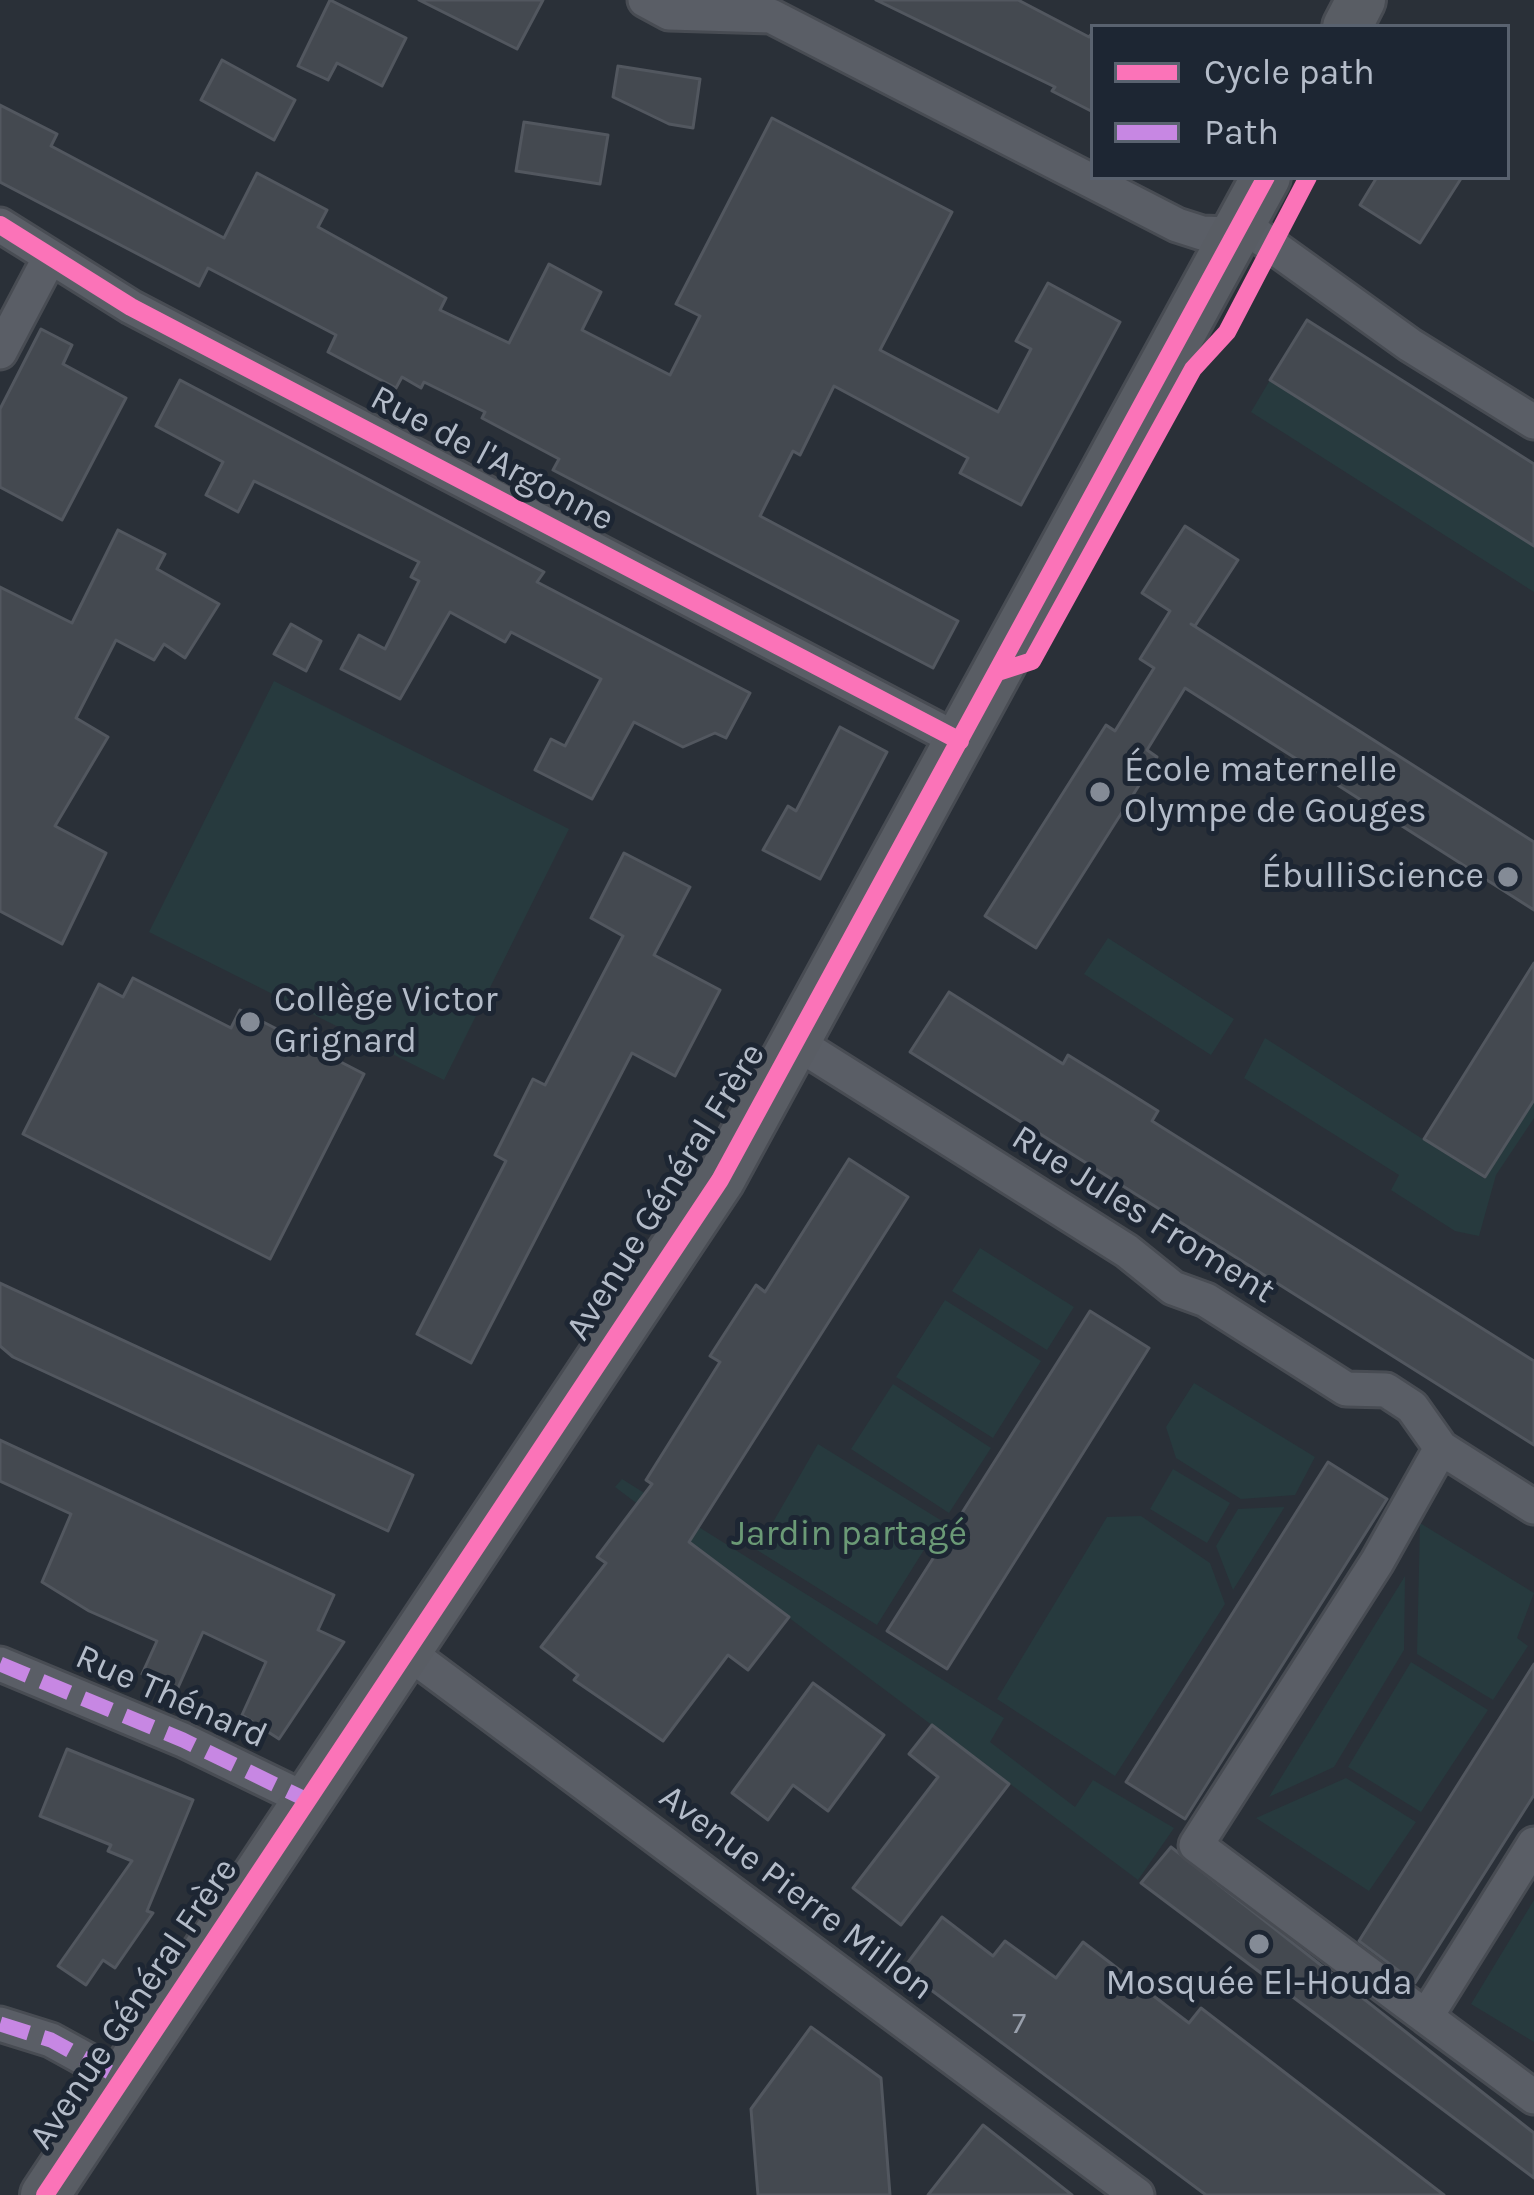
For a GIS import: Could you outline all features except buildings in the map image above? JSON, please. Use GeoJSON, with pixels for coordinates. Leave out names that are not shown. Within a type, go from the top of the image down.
{"type":"FeatureCollection","features":[{"type":"Feature","properties":{"kind":"street"},"geometry":{"type":"LineString","coordinates":[[645,0],[669,13],[771,16],[1090,180]]}},
{"type":"Feature","properties":{"kind":"street"},"geometry":{"type":"LineString","coordinates":[[1090,180],[1178,225],[1257,236],[1410,345],[1534,422]]}},
{"type":"Feature","properties":{"kind":"street","name":"Avenue Général Frère"},"geometry":{"type":"LineString","coordinates":[[45,2195],[719,1180],[1263,180]]}},
{"type":"Feature","properties":{"kind":"street","name":"Rue de l'Argonne"},"geometry":{"type":"LineString","coordinates":[[0,225],[152,318],[960,741]]}},
{"type":"Feature","properties":{"kind":"street"},"geometry":{"type":"LineString","coordinates":[[0,352],[50,257]]}},
{"type":"Feature","properties":{"kind":"street","name":"Rue Jules Froment"},"geometry":{"type":"LineString","coordinates":[[797,1043],[1127,1251],[1173,1288],[1206,1300],[1346,1389],[1386,1390],[1412,1407],[1441,1448],[1534,1507]]}},
{"type":"Feature","properties":{"kind":"street"},"geometry":{"type":"LineString","coordinates":[[1441,1448],[1377,1562],[1196,1846],[1534,2098]]}},
{"type":"Feature","properties":{"kind":"street","name":"Avenue Pierre Millon"},"geometry":{"type":"LineString","coordinates":[[409,1653],[1137,2195]]}},
{"type":"Feature","properties":{"kind":"street","name":"Rue Thénard"},"geometry":{"type":"LineString","coordinates":[[0,1664],[183,1740],[309,1801]]}},
{"type":"Feature","properties":{"kind":"street"},"geometry":{"type":"LineString","coordinates":[[1426,2017],[1534,1844]]}},
{"type":"Feature","properties":{"kind":"street"},"geometry":{"type":"LineString","coordinates":[[0,2024],[51,2040],[122,2079]]}},
{"type":"Feature","properties":{"kind":"green space"},"geometry":{"type":"Polygon","coordinates":[[[1270,380],[1534,546],[1534,592],[1251,412],[1270,380]]]}},
{"type":"Feature","properties":{"kind":"green space"},"geometry":{"type":"Polygon","coordinates":[[[274,681],[569,829],[444,1080],[149,932],[274,681]]]}},
{"type":"Feature","properties":{"kind":"green space"},"geometry":{"type":"Polygon","coordinates":[[[1108,938],[1234,1019],[1211,1055],[1084,974],[1108,938]]]}},
{"type":"Feature","properties":{"kind":"green space"},"geometry":{"type":"Polygon","coordinates":[[[1265,1038],[1485,1179],[1534,1101],[1534,1118],[1496,1175],[1479,1236],[1455,1231],[1391,1190],[1399,1175],[1244,1078],[1265,1038]]]}},
{"type":"Feature","properties":{"kind":"green space"},"geometry":{"type":"Polygon","coordinates":[[[980,1248],[1074,1307],[1047,1350],[952,1291],[980,1248]]]}},
{"type":"Feature","properties":{"kind":"green space"},"geometry":{"type":"Polygon","coordinates":[[[945,1300],[1041,1361],[993,1438],[896,1377],[945,1300]]]}},
{"type":"Feature","properties":{"kind":"green space"},"geometry":{"type":"Polygon","coordinates":[[[1194,1383],[1315,1457],[1295,1495],[1241,1499],[1176,1458],[1166,1427],[1194,1383]]]}},
{"type":"Feature","properties":{"kind":"green space"},"geometry":{"type":"Polygon","coordinates":[[[893,1384],[991,1448],[949,1513],[851,1449],[893,1384]]]}},
{"type":"Feature","properties":{"kind":"green space","name":"Jardin partagé"},"geometry":{"type":"Polygon","coordinates":[[[818,1444],[942,1521],[877,1625],[757,1550],[818,1444]]]}},
{"type":"Feature","properties":{"kind":"green space"},"geometry":{"type":"Polygon","coordinates":[[[1173,1469],[1230,1503],[1207,1543],[1150,1509],[1173,1469]]]}},
{"type":"Feature","properties":{"kind":"green space"},"geometry":{"type":"Polygon","coordinates":[[[622,1479],[1004,1718],[990,1742],[1075,1807],[1093,1780],[1174,1828],[1138,1880],[615,1487],[622,1479]]]}},
{"type":"Feature","properties":{"kind":"green space"},"geometry":{"type":"Polygon","coordinates":[[[1284,1507],[1233,1590],[1216,1546],[1238,1509],[1284,1507]]]}},
{"type":"Feature","properties":{"kind":"green space"},"geometry":{"type":"Polygon","coordinates":[[[1141,1516],[1210,1563],[1225,1604],[1115,1776],[997,1699],[1107,1517],[1141,1516]]]}},
{"type":"Feature","properties":{"kind":"green space"},"geometry":{"type":"Polygon","coordinates":[[[1420,1523],[1534,1593],[1517,1638],[1528,1646],[1493,1700],[1417,1654],[1420,1523]]]}},
{"type":"Feature","properties":{"kind":"green space"},"geometry":{"type":"Polygon","coordinates":[[[1405,1576],[1404,1650],[1334,1767],[1269,1797],[1405,1576]]]}},
{"type":"Feature","properties":{"kind":"green space"},"geometry":{"type":"Polygon","coordinates":[[[1411,1662],[1488,1710],[1421,1812],[1348,1767],[1411,1662]]]}},
{"type":"Feature","properties":{"kind":"green space"},"geometry":{"type":"Polygon","coordinates":[[[1346,1778],[1416,1822],[1369,1891],[1256,1818],[1346,1778]]]}},
{"type":"Feature","properties":{"kind":"green space"},"geometry":{"type":"Polygon","coordinates":[[[1534,1900],[1534,2042],[1471,2004],[1534,1900]]]}},
{"type":"Feature","properties":{"kind":"marked path"},"geometry":{"type":"LineString","coordinates":[[0,1664],[183,1740],[309,1801]]}},
{"type":"Feature","properties":{"kind":"marked path"},"geometry":{"type":"LineString","coordinates":[[0,2024],[51,2040],[122,2079]]}},
{"type":"Feature","properties":{"kind":"cycle path"},"geometry":{"type":"LineString","coordinates":[[45,2195],[720,1180],[1264,180]]}},
{"type":"Feature","properties":{"kind":"cycle path"},"geometry":{"type":"LineString","coordinates":[[998,672],[1032,661],[1193,369],[1227,332],[1306,180]]}},
{"type":"Feature","properties":{"kind":"cycle path"},"geometry":{"type":"LineString","coordinates":[[0,225],[131,307],[960,741]]}},
{"type":"Feature","properties":{"kind":"place","name":"École maternelle Olympe de Gouges"},"geometry":{"type":"Point","coordinates":[1100,792]}},
{"type":"Feature","properties":{"kind":"place","name":"ÉbulliScience"},"geometry":{"type":"Point","coordinates":[1508,877]}},
{"type":"Feature","properties":{"kind":"place","name":"Collège Victor Grignard"},"geometry":{"type":"Point","coordinates":[250,1022]}},
{"type":"Feature","properties":{"kind":"place","name":"Mosquée El-Houda"},"geometry":{"type":"Point","coordinates":[1259,1944]}}]}
